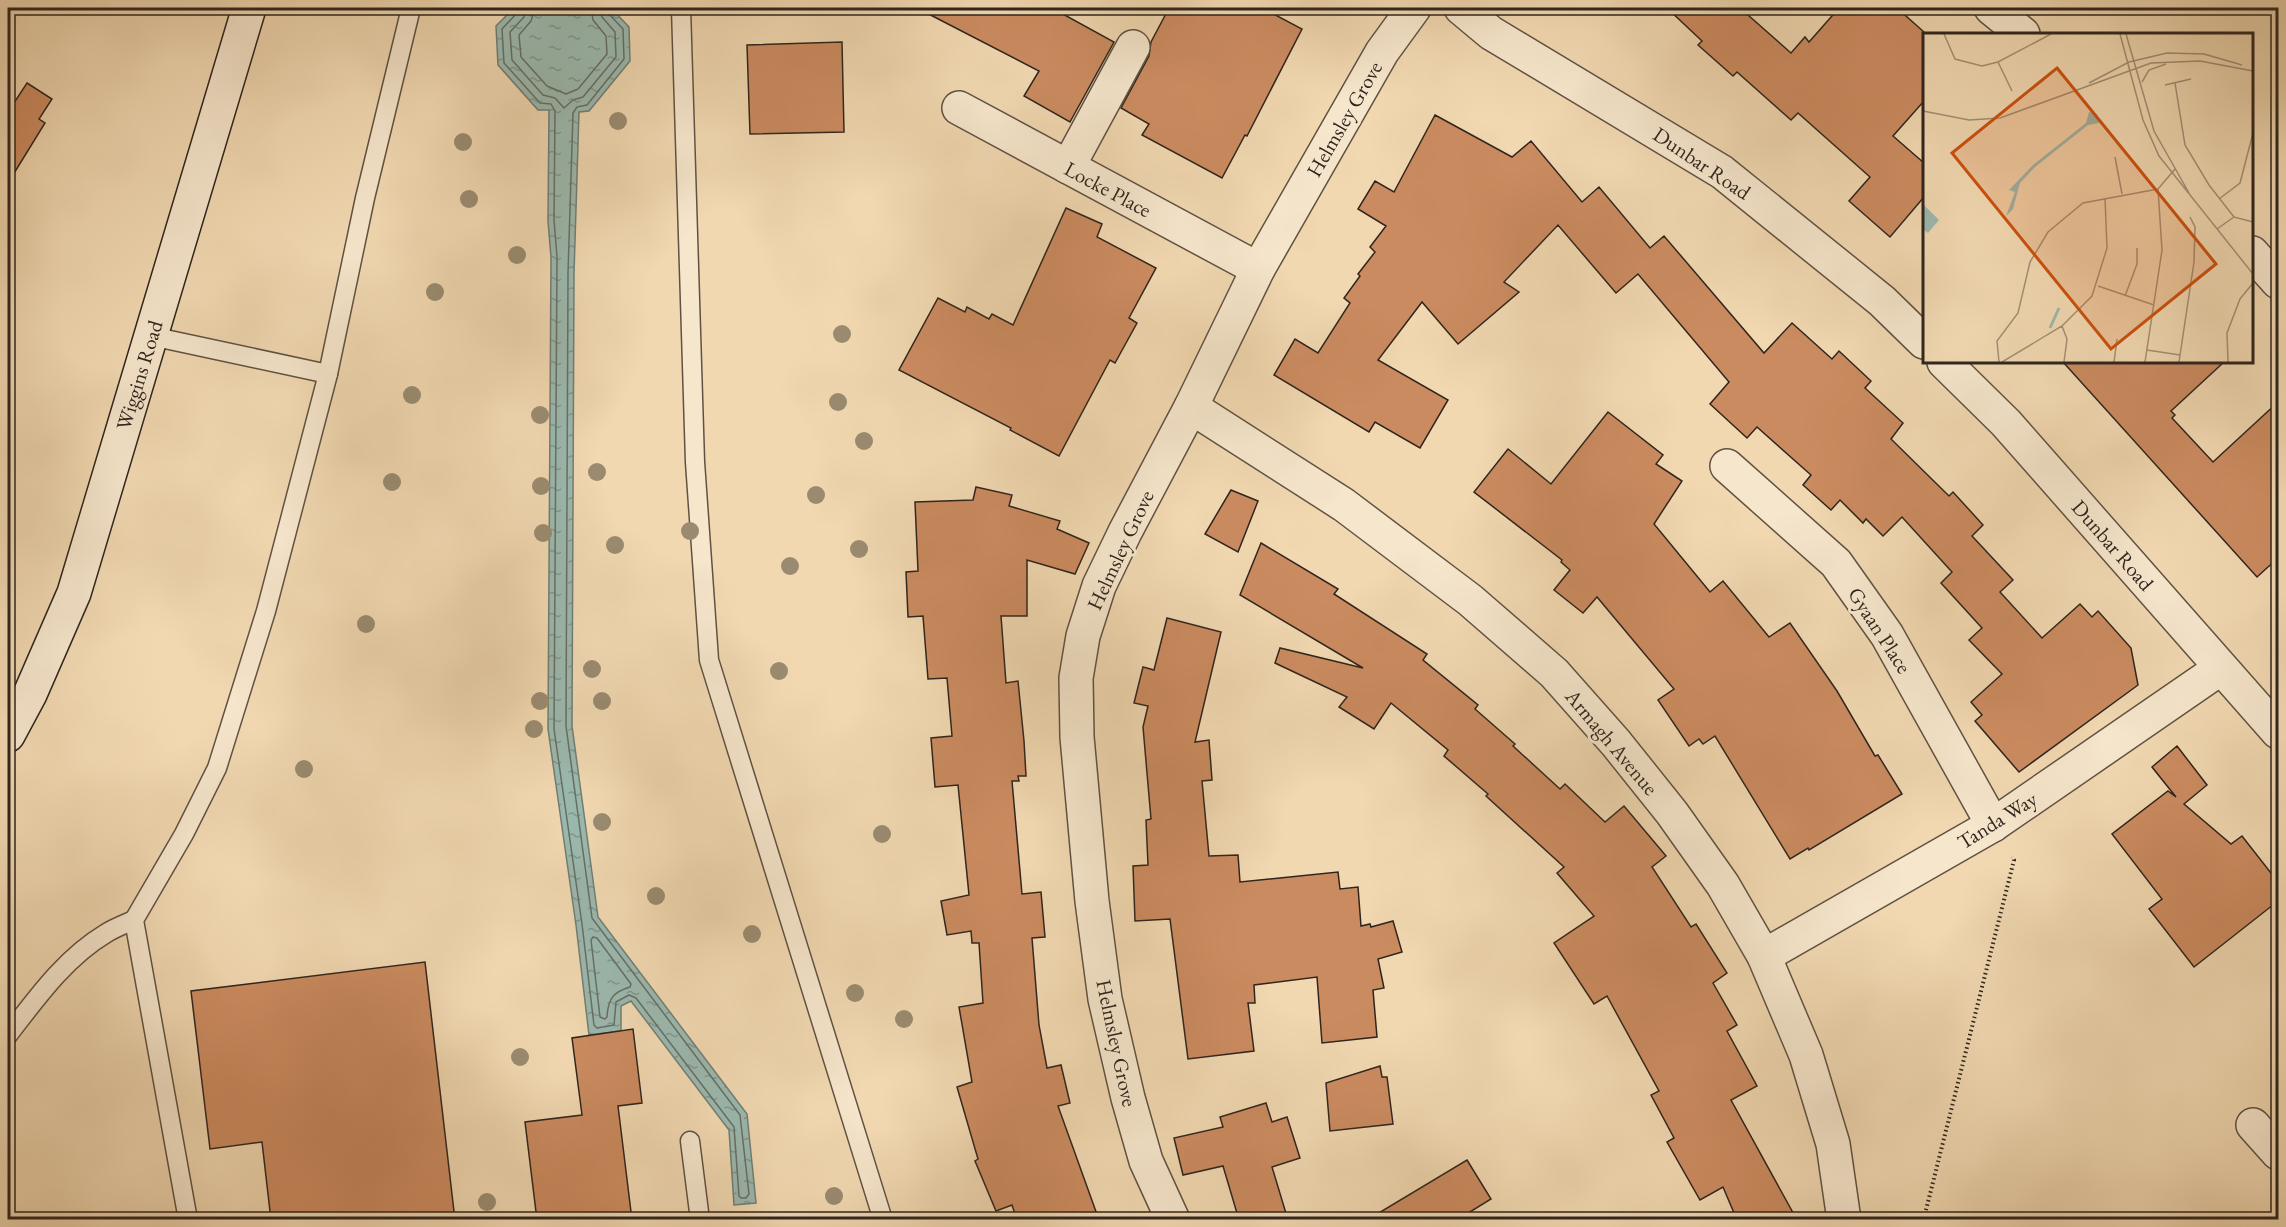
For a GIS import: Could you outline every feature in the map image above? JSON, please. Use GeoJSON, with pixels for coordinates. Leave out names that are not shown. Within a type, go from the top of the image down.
{"type":"FeatureCollection","features":[{"type":"Feature","properties":{"kind":"street","name":"Wiggins Road"},"geometry":{"type":"LineString","coordinates":[[8,735],[30,694],[74,593],[249,8]]}},
{"type":"Feature","properties":{"kind":"street","name":"Helmsley Grove"},"geometry":{"type":"LineString","coordinates":[[1173,1220],[1146,1161],[1128,1098],[1105,999],[1092,901],[1077,737],[1076,678],[1083,636],[1099,586],[1191,407],[1258,269],[1382,52],[1414,8]]}},
{"type":"Feature","properties":{"kind":"street","name":"Dunbar Road"},"geometry":{"type":"LineString","coordinates":[[1461,8],[1491,33],[1722,171],[1882,301],[1923,341]]}},
{"type":"Feature","properties":{"kind":"street"},"geometry":{"type":"LineString","coordinates":[[1991,8],[2022,33]]}},
{"type":"Feature","properties":{"kind":"street"},"geometry":{"type":"LineString","coordinates":[[1068,167],[1133,47]]}},
{"type":"Feature","properties":{"kind":"street","name":"Locke Place"},"geometry":{"type":"LineString","coordinates":[[958,108],[1258,269]]}},
{"type":"Feature","properties":{"kind":"street"},"geometry":{"type":"LineString","coordinates":[[2253,254],[2278,282]]}},
{"type":"Feature","properties":{"kind":"street","name":"Dunbar Road"},"geometry":{"type":"LineString","coordinates":[[1945,363],[2006,423],[2278,732]]}},
{"type":"Feature","properties":{"kind":"street","name":"Armagh Avenue"},"geometry":{"type":"LineString","coordinates":[[1191,407],[1344,505],[1470,600],[1554,673],[1616,743],[1672,813],[1723,885],[1764,956],[1806,1056],[1833,1144],[1844,1220]]}},
{"type":"Feature","properties":{"kind":"street","name":"Gyaan Place"},"geometry":{"type":"LineString","coordinates":[[1727,466],[1836,563],[1887,635],[1993,825]]}},
{"type":"Feature","properties":{"kind":"street","name":"Tanda Way"},"geometry":{"type":"LineString","coordinates":[[1764,956],[1993,825],[2221,668]]}},
{"type":"Feature","properties":{"kind":"street"},"geometry":{"type":"LineString","coordinates":[[2253,1125],[2278,1153]]}},
{"type":"Feature","properties":{"kind":"lane"},"geometry":{"type":"LineString","coordinates":[[8,1035],[37,998],[85,948],[106,933],[134,920],[184,834],[217,768],[266,611],[328,374],[365,198],[411,8]]}},
{"type":"Feature","properties":{"kind":"lane"},"geometry":{"type":"LineString","coordinates":[[681,8],[695,462],[709,660],[883,1220]]}},
{"type":"Feature","properties":{"kind":"lane"},"geometry":{"type":"LineString","coordinates":[[151,336],[328,374]]}},
{"type":"Feature","properties":{"kind":"lane"},"geometry":{"type":"LineString","coordinates":[[134,920],[188,1220]]}},
{"type":"Feature","properties":{"kind":"lane"},"geometry":{"type":"LineString","coordinates":[[690,1141],[700,1220]]}},
{"type":"Feature","properties":{"kind":"path"},"geometry":{"type":"LineString","coordinates":[[1889,1220],[1924,1214],[2014,860],[1993,825]]}},
{"type":"Feature","properties":{"kind":"water"},"geometry":{"type":"Polygon","coordinates":[[[514,8],[611,8],[629,27],[630,61],[589,111],[579,112],[574,273],[572,726],[598,917],[747,1114],[756,1203],[734,1205],[729,1130],[631,1001],[621,1006],[621,1031],[589,1035],[548,729],[551,257],[548,221],[549,110],[538,110],[498,65],[496,26],[514,8]]]}},
{"type":"Feature","properties":{"kind":"building"},"geometry":{"type":"Polygon","coordinates":[[[917,8],[1052,8],[1114,42],[1070,122],[1024,96],[1039,71],[917,8]]]}},
{"type":"Feature","properties":{"kind":"building"},"geometry":{"type":"Polygon","coordinates":[[[1169,8],[1262,8],[1302,29],[1247,136],[1245,135],[1222,178],[1142,135],[1149,124],[1121,108],[1149,56],[1151,42],[1169,8]]]}},
{"type":"Feature","properties":{"kind":"building"},"geometry":{"type":"Polygon","coordinates":[[[1667,8],[1740,8],[1791,53],[1805,37],[1809,42],[1839,8],[1897,8],[1924,32],[1923,102],[1893,136],[1923,162],[1923,198],[1890,237],[1849,201],[1870,177],[1798,113],[1791,120],[1737,72],[1733,76],[1698,45],[1702,41],[1667,8]]]}},
{"type":"Feature","properties":{"kind":"building"},"geometry":{"type":"Polygon","coordinates":[[[842,42],[844,132],[750,134],[747,45],[842,42]]]}},
{"type":"Feature","properties":{"kind":"building"},"geometry":{"type":"Polygon","coordinates":[[[27,83],[52,99],[39,119],[45,123],[8,183],[8,99],[14,103],[27,83]]]}},
{"type":"Feature","properties":{"kind":"building"},"geometry":{"type":"Polygon","coordinates":[[[1435,115],[1512,157],[1531,141],[1582,202],[1599,187],[1650,248],[1664,236],[1764,353],[1792,323],[1832,359],[1839,351],[1871,381],[1865,388],[1903,423],[1891,439],[1949,496],[1953,492],[1983,525],[1972,536],[2013,580],[2000,592],[2042,638],[2080,604],[2092,617],[2098,611],[2131,648],[2138,685],[2019,772],[1975,721],[1982,715],[1971,702],[2002,674],[1969,640],[1982,628],[1941,583],[1952,572],[1902,517],[1883,536],[1866,519],[1863,523],[1840,500],[1831,510],[1803,485],[1811,475],[1757,427],[1747,438],[1710,404],[1729,382],[1638,274],[1616,293],[1558,225],[1504,282],[1519,292],[1458,344],[1422,302],[1378,360],[1448,400],[1420,448],[1375,422],[1369,432],[1274,375],[1295,339],[1318,353],[1350,303],[1344,298],[1360,276],[1358,274],[1375,252],[1370,247],[1386,226],[1358,209],[1375,181],[1394,192],[1435,115]]]}},
{"type":"Feature","properties":{"kind":"building"},"geometry":{"type":"Polygon","coordinates":[[[1066,208],[1102,224],[1097,237],[1156,268],[1129,318],[1137,323],[1115,363],[1110,360],[1059,456],[1010,430],[1011,428],[899,370],[938,298],[965,312],[967,307],[989,319],[992,314],[1013,325],[1066,208]]]}},
{"type":"Feature","properties":{"kind":"building"},"geometry":{"type":"Polygon","coordinates":[[[2064,363],[2223,363],[2171,411],[2175,415],[2172,418],[2213,462],[2278,402],[2278,558],[2257,577],[2064,363]]]}},
{"type":"Feature","properties":{"kind":"building"},"geometry":{"type":"Polygon","coordinates":[[[1608,412],[1663,455],[1656,464],[1682,481],[1654,524],[1710,592],[1723,581],[1769,637],[1790,623],[1837,691],[1875,756],[1878,755],[1902,794],[1790,859],[1715,736],[1703,744],[1699,739],[1689,746],[1658,700],[1674,689],[1597,597],[1583,613],[1554,590],[1570,570],[1561,562],[1562,560],[1474,492],[1508,449],[1551,484],[1608,412]]]}},
{"type":"Feature","properties":{"kind":"building"},"geometry":{"type":"Polygon","coordinates":[[[976,487],[1012,495],[1009,506],[1060,521],[1057,529],[1089,543],[1075,574],[1027,560],[1027,616],[1001,616],[1006,683],[1018,681],[1024,741],[1026,776],[1018,776],[1019,781],[1012,781],[1022,894],[1041,892],[1045,937],[1032,938],[1039,1025],[1047,1068],[1061,1065],[1070,1103],[1058,1106],[1099,1220],[1017,1220],[1012,1205],[996,1211],[975,1161],[978,1159],[957,1087],[972,1082],[959,1007],[983,1003],[979,943],[972,943],[971,931],[947,935],[941,901],[969,895],[958,785],[935,787],[931,738],[952,736],[947,678],[928,679],[923,616],[908,617],[906,572],[918,571],[915,502],[973,500],[976,487]]]}},
{"type":"Feature","properties":{"kind":"building"},"geometry":{"type":"Polygon","coordinates":[[[1231,490],[1258,501],[1238,552],[1205,534],[1231,490]]]}},
{"type":"Feature","properties":{"kind":"building"},"geometry":{"type":"Polygon","coordinates":[[[1261,543],[1338,589],[1334,594],[1427,654],[1423,660],[1478,705],[1475,709],[1515,744],[1513,746],[1560,789],[1565,784],[1605,822],[1624,806],[1666,856],[1652,867],[1691,927],[1696,924],[1727,973],[1713,983],[1737,1025],[1727,1031],[1757,1086],[1731,1100],[1797,1220],[1737,1220],[1723,1187],[1700,1200],[1667,1142],[1674,1138],[1651,1095],[1659,1091],[1607,996],[1594,1004],[1554,943],[1594,916],[1557,873],[1564,867],[1486,796],[1488,794],[1444,756],[1448,750],[1391,703],[1374,729],[1339,707],[1347,697],[1275,663],[1280,648],[1363,668],[1240,595],[1261,543]]]}},
{"type":"Feature","properties":{"kind":"building"},"geometry":{"type":"Polygon","coordinates":[[[1167,618],[1221,632],[1195,742],[1209,740],[1212,780],[1202,781],[1209,856],[1238,855],[1240,882],[1338,872],[1340,889],[1358,887],[1361,926],[1370,924],[1371,927],[1393,921],[1402,952],[1378,959],[1384,988],[1373,990],[1377,1037],[1322,1043],[1317,977],[1254,985],[1255,1003],[1248,1003],[1254,1051],[1188,1059],[1170,919],[1135,921],[1133,866],[1148,865],[1146,820],[1151,819],[1143,727],[1148,706],[1134,703],[1143,667],[1154,670],[1167,618]]]}},
{"type":"Feature","properties":{"kind":"building"},"geometry":{"type":"Polygon","coordinates":[[[2177,746],[2207,785],[2184,804],[2231,844],[2242,836],[2278,882],[2278,901],[2194,967],[2149,909],[2162,899],[2112,834],[2168,791],[2176,797],[2152,767],[2177,746]]]}},
{"type":"Feature","properties":{"kind":"building"},"geometry":{"type":"Polygon","coordinates":[[[425,962],[455,1220],[271,1220],[262,1142],[210,1149],[191,991],[425,962]]]}},
{"type":"Feature","properties":{"kind":"building"},"geometry":{"type":"Polygon","coordinates":[[[633,1029],[642,1103],[618,1106],[632,1220],[537,1220],[525,1122],[582,1115],[572,1038],[633,1029]]]}},
{"type":"Feature","properties":{"kind":"building"},"geometry":{"type":"Polygon","coordinates":[[[1380,1066],[1382,1077],[1387,1077],[1393,1124],[1330,1131],[1326,1083],[1380,1066]]]}},
{"type":"Feature","properties":{"kind":"building"},"geometry":{"type":"Polygon","coordinates":[[[1266,1103],[1272,1122],[1287,1117],[1300,1158],[1272,1167],[1288,1220],[1239,1220],[1223,1166],[1183,1175],[1174,1138],[1223,1127],[1220,1117],[1266,1103]]]}},
{"type":"Feature","properties":{"kind":"building"},"geometry":{"type":"Polygon","coordinates":[[[1467,1160],[1491,1199],[1457,1220],[1367,1220],[1467,1160]]]}}]}
